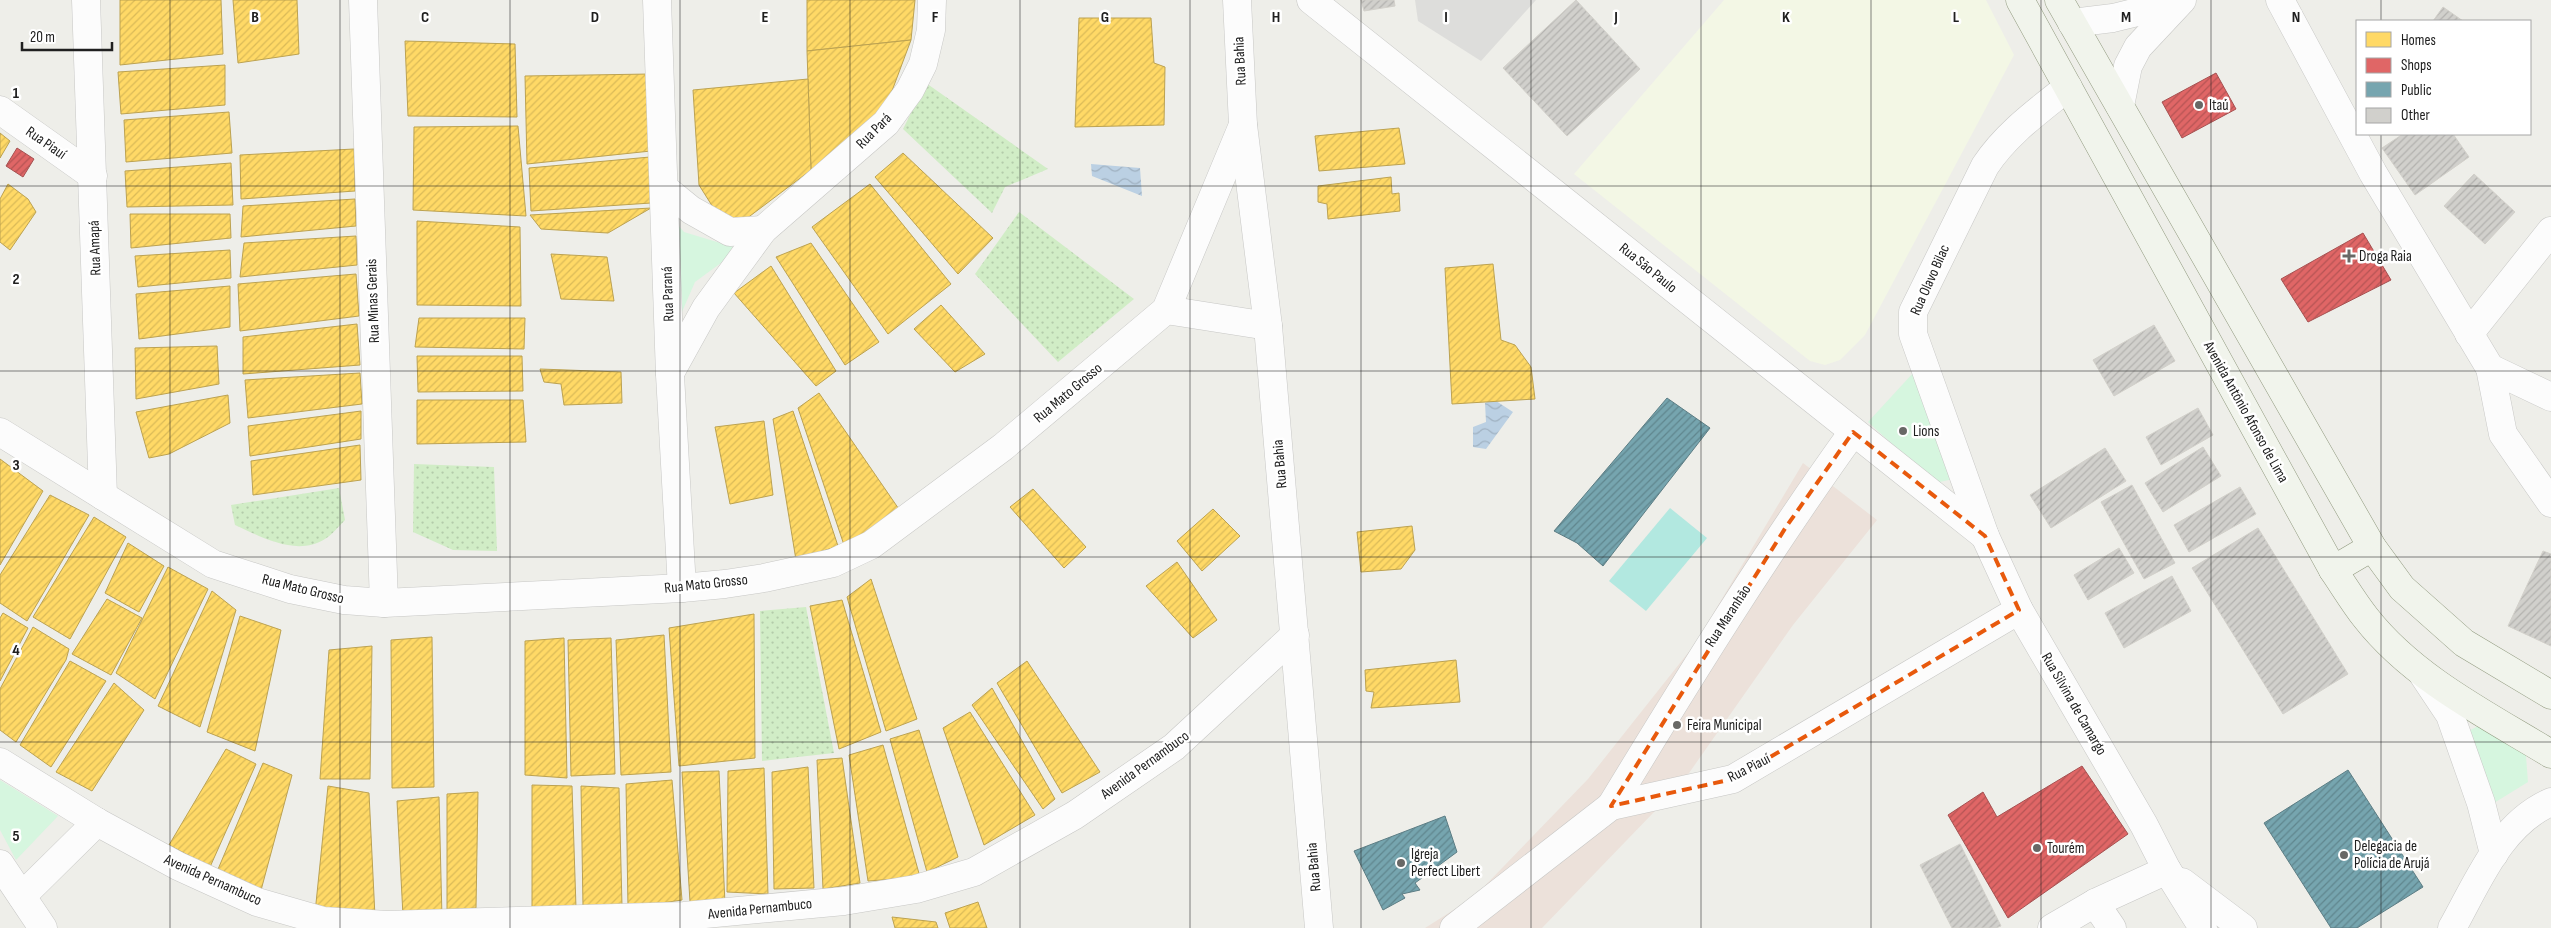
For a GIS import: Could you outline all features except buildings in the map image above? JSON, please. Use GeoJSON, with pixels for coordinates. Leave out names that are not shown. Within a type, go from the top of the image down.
{"type":"FeatureCollection","features":[{"type":"Feature","properties":{"kind":"main road","name":"Avenida Antônio Afonso de Lima"},"geometry":{"type":"LineString","coordinates":[[2020,0],[2333,570],[2366,618],[2420,670],[2462,700],[2551,754]]}},
{"type":"Feature","properties":{"kind":"main road"},"geometry":{"type":"LineString","coordinates":[[2066,11],[2372,546],[2402,588],[2464,642],[2551,695]]}},
{"type":"Feature","properties":{"kind":"main road"},"geometry":{"type":"LineString","coordinates":[[2119,179],[2152,162]]}},
{"type":"Feature","properties":{"kind":"main road"},"geometry":{"type":"LineString","coordinates":[[2333,570],[2372,546]]}},
{"type":"Feature","properties":{"kind":"street","name":"Rua Amapá"},"geometry":{"type":"LineString","coordinates":[[86,0],[103,496]]}},
{"type":"Feature","properties":{"kind":"street","name":"Rua Minas Gerais"},"geometry":{"type":"LineString","coordinates":[[363,0],[384,602]]}},
{"type":"Feature","properties":{"kind":"street","name":"Rua Paraná"},"geometry":{"type":"LineString","coordinates":[[657,0],[670,375],[682,588]]}},
{"type":"Feature","properties":{"kind":"street","name":"Rua Pará"},"geometry":{"type":"LineString","coordinates":[[670,375],[706,308],[763,230],[886,123],[910,90],[922,64],[931,30],[932,0]]}},
{"type":"Feature","properties":{"kind":"street","name":"Rua Bahia"},"geometry":{"type":"LineString","coordinates":[[1238,0],[1244,125],[1268,326],[1319,928]]}},
{"type":"Feature","properties":{"kind":"street","name":"Rua São Paulo"},"geometry":{"type":"LineString","coordinates":[[1311,0],[1984,536]]}},
{"type":"Feature","properties":{"kind":"street"},"geometry":{"type":"LineString","coordinates":[[2280,0],[2373,173],[2490,368],[2503,434],[2551,503]]}},
{"type":"Feature","properties":{"kind":"street"},"geometry":{"type":"LineString","coordinates":[[2066,11],[2114,18],[2181,1]]}},
{"type":"Feature","properties":{"kind":"street"},"geometry":{"type":"LineString","coordinates":[[2120,106],[2128,66],[2138,47],[2181,1]]}},
{"type":"Feature","properties":{"kind":"street","name":"Rua Olavo Bilac"},"geometry":{"type":"LineString","coordinates":[[1984,536],[1912,334],[1913,312],[1985,166],[1996,149],[2028,119],[2068,88]]}},
{"type":"Feature","properties":{"kind":"street","name":"Rua Piauí"},"geometry":{"type":"LineString","coordinates":[[0,110],[93,176]]}},
{"type":"Feature","properties":{"kind":"street","name":"Rua Mato Grosso"},"geometry":{"type":"LineString","coordinates":[[0,432],[214,564],[290,589],[344,600],[384,602],[682,588],[764,578],[832,563],[871,545],[1002,447],[1166,310],[1244,125]]}},
{"type":"Feature","properties":{"kind":"street"},"geometry":{"type":"LineString","coordinates":[[664,188],[691,210],[730,232],[763,230]]}},
{"type":"Feature","properties":{"kind":"street"},"geometry":{"type":"LineString","coordinates":[[2469,334],[2551,231]]}},
{"type":"Feature","properties":{"kind":"street"},"geometry":{"type":"LineString","coordinates":[[1166,310],[1268,326]]}},
{"type":"Feature","properties":{"kind":"street"},"geometry":{"type":"LineString","coordinates":[[2490,368],[2551,397]]}},
{"type":"Feature","properties":{"kind":"street","name":"Rua Maranhão"},"geometry":{"type":"LineString","coordinates":[[1610,806],[1764,559],[1853,432]]}},
{"type":"Feature","properties":{"kind":"street","name":"Rua Silvina de Camargo"},"geometry":{"type":"LineString","coordinates":[[1984,536],[2019,610],[2144,824],[2167,870],[2203,928]]}},
{"type":"Feature","properties":{"kind":"street","name":"Rua Piauí"},"geometry":{"type":"LineString","coordinates":[[1454,928],[1610,806],[1734,779],[2019,610]]}},
{"type":"Feature","properties":{"kind":"street","name":"Avenida Pernambuco"},"geometry":{"type":"LineString","coordinates":[[0,762],[97,822],[178,866],[257,902],[323,920],[387,925],[684,916],[844,901],[916,889],[974,872],[1075,815],[1174,747],[1295,635]]}},
{"type":"Feature","properties":{"kind":"street"},"geometry":{"type":"LineString","coordinates":[[2420,670],[2450,715],[2482,804],[2494,854]]}},
{"type":"Feature","properties":{"kind":"street"},"geometry":{"type":"LineString","coordinates":[[2452,928],[2494,854],[2515,825],[2534,809],[2551,802]]}},
{"type":"Feature","properties":{"kind":"street"},"geometry":{"type":"LineString","coordinates":[[22,896],[97,822]]}},
{"type":"Feature","properties":{"kind":"street"},"geometry":{"type":"LineString","coordinates":[[0,864],[43,928]]}},
{"type":"Feature","properties":{"kind":"street"},"geometry":{"type":"LineString","coordinates":[[2052,928],[2095,903],[2167,870],[2243,928]]}},
{"type":"Feature","properties":{"kind":"street"},"geometry":{"type":"LineString","coordinates":[[2095,903],[2112,928]]}},
{"type":"Feature","properties":{"kind":"highlighted area"},"geometry":{"type":"Polygon","coordinates":[[[1853,432],[1985,536],[2019,610],[1733,779],[1611,806],[1786,527],[1853,432]]]}},
{"type":"Feature","properties":{"kind":"shaded area"},"geometry":{"type":"Polygon","coordinates":[[[1415,0],[1536,0],[1481,61],[1418,21],[1415,0]]]}},
{"type":"Feature","properties":{"kind":"shaded area"},"geometry":{"type":"Polygon","coordinates":[[[1724,0],[1986,0],[2014,55],[1865,335],[1840,360],[1825,365],[1810,361],[1574,174],[1724,0]]]}},
{"type":"Feature","properties":{"kind":"shaded area","name":"Feira Municipal"},"geometry":{"type":"Polygon","coordinates":[[[1803,463],[1877,520],[1793,625],[1682,783],[1542,928],[1425,928],[1474,897],[1588,779],[1695,644],[1803,463]]]}},
{"type":"Feature","properties":{"kind":"shaded area"},"geometry":{"type":"Polygon","coordinates":[[[1670,508],[1707,538],[1646,611],[1609,581],[1670,508]]]}},
{"type":"Feature","properties":{"kind":"green space"},"geometry":{"type":"Polygon","coordinates":[[[926,83],[1048,169],[1005,187],[992,213],[903,129],[926,83]]]}},
{"type":"Feature","properties":{"kind":"green space"},"geometry":{"type":"Polygon","coordinates":[[[1019,212],[1134,299],[1058,362],[975,274],[1019,212]]]}},
{"type":"Feature","properties":{"kind":"green space"},"geometry":{"type":"Polygon","coordinates":[[[667,213],[684,232],[740,249],[695,282],[671,337],[667,213]]]}},
{"type":"Feature","properties":{"kind":"green space"},"geometry":{"type":"Polygon","coordinates":[[[1914,372],[1958,478],[1935,483],[1868,422],[1914,372]]]}},
{"type":"Feature","properties":{"kind":"green space"},"geometry":{"type":"Polygon","coordinates":[[[414,464],[494,467],[497,551],[453,550],[413,532],[414,464]]]}},
{"type":"Feature","properties":{"kind":"green space"},"geometry":{"type":"Polygon","coordinates":[[[339,488],[345,520],[328,537],[314,544],[291,546],[256,535],[235,525],[231,505],[339,488]]]}},
{"type":"Feature","properties":{"kind":"green space"},"geometry":{"type":"Polygon","coordinates":[[[806,607],[834,753],[762,761],[760,611],[806,607]]]}},
{"type":"Feature","properties":{"kind":"green space"},"geometry":{"type":"Polygon","coordinates":[[[2480,725],[2525,743],[2528,782],[2494,803],[2461,735],[2480,725]]]}},
{"type":"Feature","properties":{"kind":"green space"},"geometry":{"type":"Polygon","coordinates":[[[0,780],[58,816],[16,860],[0,830],[0,780]]]}},
{"type":"Feature","properties":{"kind":"water"},"geometry":{"type":"Polygon","coordinates":[[[1091,164],[1140,168],[1142,196],[1092,176],[1091,164]]]}},
{"type":"Feature","properties":{"kind":"water"},"geometry":{"type":"Polygon","coordinates":[[[1493,399],[1513,412],[1486,449],[1473,447],[1473,427],[1486,422],[1485,403],[1493,399]]]}},
{"type":"Feature","properties":{"kind":"place","name":"Itaú"},"geometry":{"type":"Point","coordinates":[2199,105]}},
{"type":"Feature","properties":{"kind":"place","name":"Droga Raia"},"geometry":{"type":"Point","coordinates":[2349,256]}},
{"type":"Feature","properties":{"kind":"place","name":"Lions"},"geometry":{"type":"Point","coordinates":[1903,431]}},
{"type":"Feature","properties":{"kind":"place","name":"Feira Municipal"},"geometry":{"type":"Point","coordinates":[1677,725]}},
{"type":"Feature","properties":{"kind":"place","name":"Tourém"},"geometry":{"type":"Point","coordinates":[2037,848]}},
{"type":"Feature","properties":{"kind":"place","name":"Delegacia de Polícia de Arujá"},"geometry":{"type":"Point","coordinates":[2344,855]}},
{"type":"Feature","properties":{"kind":"place","name":"Igreja Perfect Libert"},"geometry":{"type":"Point","coordinates":[1401,863]}}]}
